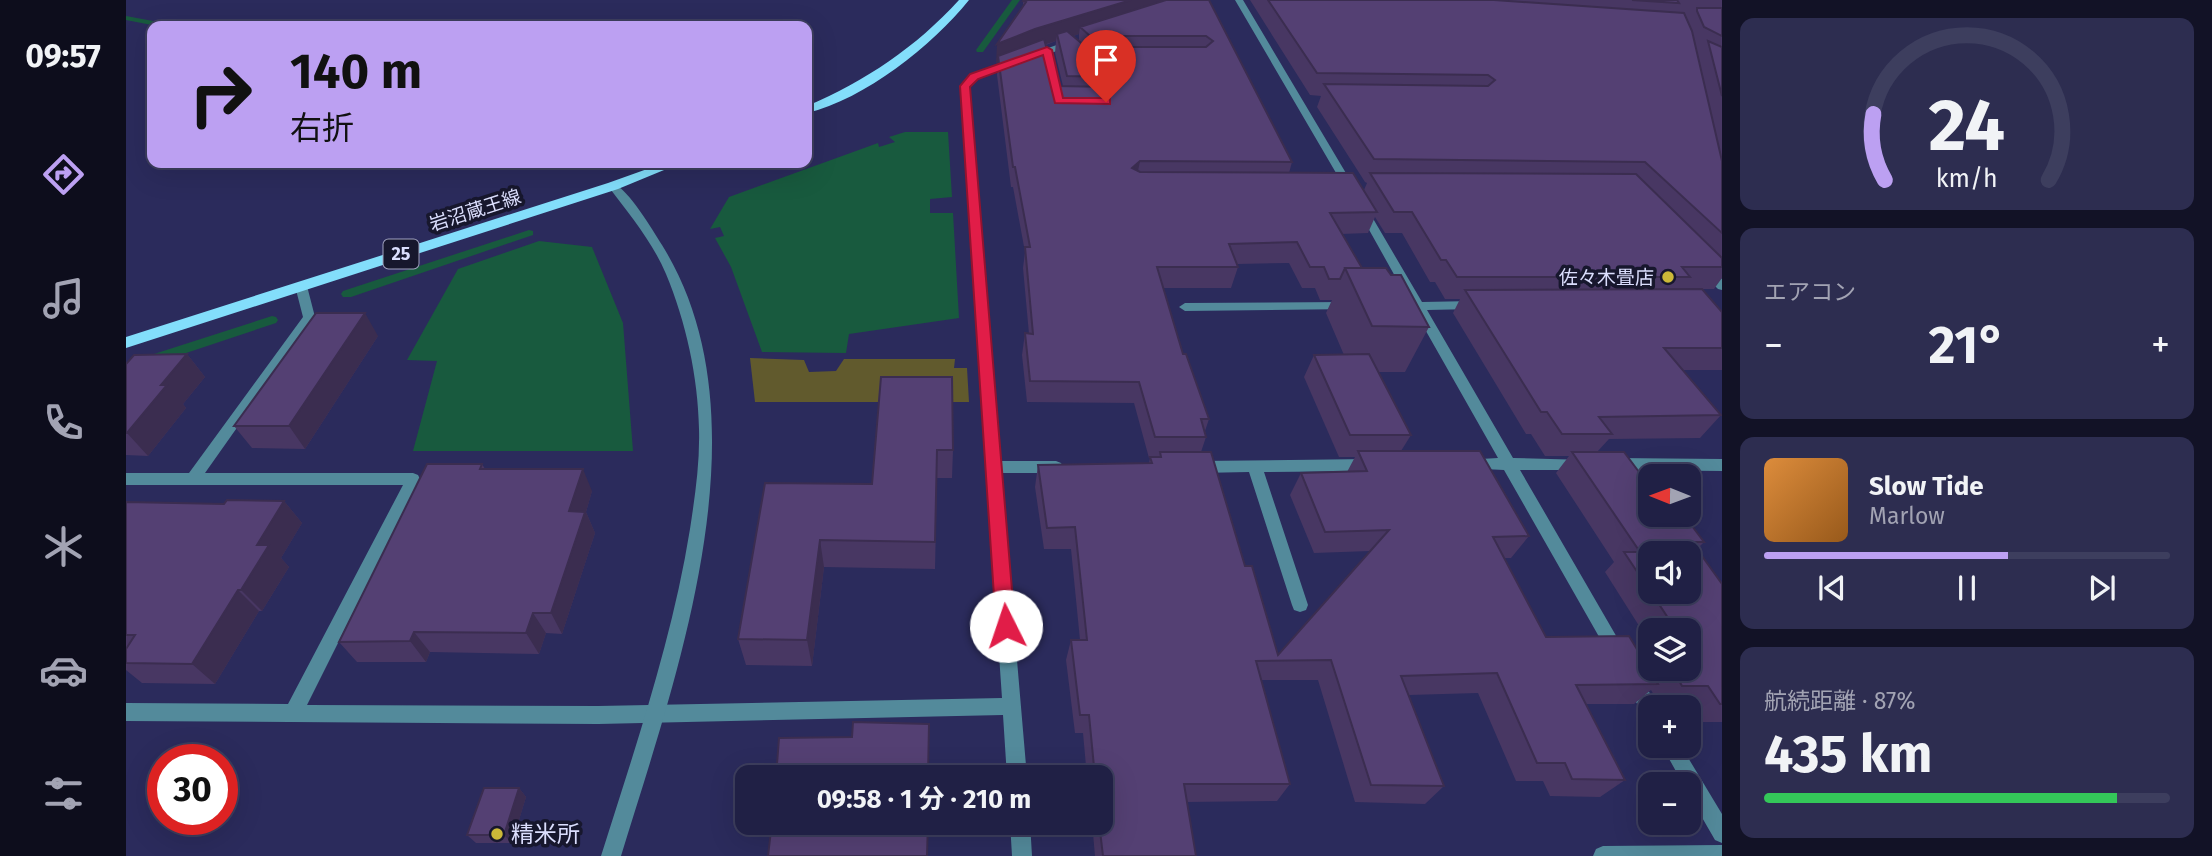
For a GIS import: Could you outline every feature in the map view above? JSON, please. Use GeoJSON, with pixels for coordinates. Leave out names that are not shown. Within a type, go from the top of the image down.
{"type":"FeatureCollection","features":[{"type":"Feature","properties":{"kind":"main road"},"geometry":{"type":"LineString","coordinates":[[812,108],[888,70],[916,50],[964,0]]}},
{"type":"Feature","properties":{"kind":"main road","name":"岩沼蔵王線"},"geometry":{"type":"LineString","coordinates":[[126,342],[613,186],[662,168]]}},
{"type":"Feature","properties":{"kind":"street"},"geometry":{"type":"LineString","coordinates":[[1239,0],[1419,306],[1641,695]]}},
{"type":"Feature","properties":{"kind":"street"},"geometry":{"type":"LineString","coordinates":[[1016,765],[965,86],[974,76],[1081,40]]}},
{"type":"Feature","properties":{"kind":"street"},"geometry":{"type":"LineString","coordinates":[[1047,50],[1050,63]]}},
{"type":"Feature","properties":{"kind":"street"},"geometry":{"type":"LineString","coordinates":[[1298,101],[1312,101]]}},
{"type":"Feature","properties":{"kind":"street"},"geometry":{"type":"LineString","coordinates":[[611,856],[655,713],[692,561],[706,448],[704,399],[695,349],[672,274],[641,222],[613,186]]}},
{"type":"Feature","properties":{"kind":"street"},"geometry":{"type":"LineString","coordinates":[[1337,189],[1364,189]]}},
{"type":"Feature","properties":{"kind":"street"},"geometry":{"type":"LineString","coordinates":[[1693,257],[1722,286]]}},
{"type":"Feature","properties":{"kind":"street"},"geometry":{"type":"LineString","coordinates":[[194,478],[309,317],[301,286]]}},
{"type":"Feature","properties":{"kind":"street"},"geometry":{"type":"LineString","coordinates":[[1405,306],[1488,305]]}},
{"type":"Feature","properties":{"kind":"street"},"geometry":{"type":"LineString","coordinates":[[1185,307],[1364,306]]}},
{"type":"Feature","properties":{"kind":"street"},"geometry":{"type":"LineString","coordinates":[[1454,464],[1722,465]]}},
{"type":"Feature","properties":{"kind":"street"},"geometry":{"type":"LineString","coordinates":[[1186,467],[1388,465]]}},
{"type":"Feature","properties":{"kind":"street"},"geometry":{"type":"LineString","coordinates":[[995,467],[1077,467]]}},
{"type":"Feature","properties":{"kind":"street"},"geometry":{"type":"LineString","coordinates":[[1255,467],[1300,605]]}},
{"type":"Feature","properties":{"kind":"street"},"geometry":{"type":"LineString","coordinates":[[126,479],[413,479],[294,712]]}},
{"type":"Feature","properties":{"kind":"street"},"geometry":{"type":"LineString","coordinates":[[126,712],[655,713],[1011,706]]}},
{"type":"Feature","properties":{"kind":"street"},"geometry":{"type":"LineString","coordinates":[[1678,758],[1722,833]]}},
{"type":"Feature","properties":{"kind":"street"},"geometry":{"type":"LineString","coordinates":[[1021,835],[1022,856]]}},
{"type":"Feature","properties":{"kind":"street"},"geometry":{"type":"LineString","coordinates":[[1603,856],[1722,855]]}},
{"type":"Feature","properties":{"kind":"shaded area"},"geometry":{"type":"Polygon","coordinates":[[[905,132],[948,132],[952,197],[930,199],[930,213],[953,213],[959,318],[849,334],[846,353],[762,352],[731,267],[715,238],[724,236],[720,227],[710,229],[729,197],[878,143],[879,147],[895,142],[889,137],[905,132]]]}},
{"type":"Feature","properties":{"kind":"shaded area"},"geometry":{"type":"Polygon","coordinates":[[[539,241],[592,247],[623,323],[633,451],[413,451],[437,361],[407,360],[458,269],[539,241]]]}},
{"type":"Feature","properties":{"kind":"shaded area"},"geometry":{"type":"Polygon","coordinates":[[[750,358],[804,360],[809,372],[836,371],[844,359],[955,359],[954,368],[967,368],[969,402],[755,402],[750,358]]]}},
{"type":"Feature","properties":{"kind":"building"},"geometry":{"type":"Polygon","coordinates":[[[1024,0],[1131,0],[1035,29],[997,44],[1026,2],[1024,0]]]}},
{"type":"Feature","properties":{"kind":"building"},"geometry":{"type":"Polygon","coordinates":[[[1166,0],[1209,0],[1292,162],[1140,161],[1132,168],[1140,172],[1353,173],[1377,212],[1330,213],[1362,268],[1345,268],[1340,279],[1329,279],[1324,267],[1310,267],[1297,242],[1229,244],[1238,267],[1157,267],[1183,354],[1186,354],[1209,419],[1201,419],[1206,437],[1155,437],[1139,382],[1030,381],[1025,333],[1033,334],[1025,247],[1030,247],[1013,167],[998,56],[1044,39],[1057,86],[1112,87],[1115,81],[1110,77],[1067,76],[1057,34],[1067,31],[1086,47],[1206,47],[1213,41],[1206,36],[1090,36],[1080,27],[1166,0]]]}},
{"type":"Feature","properties":{"kind":"building"},"geometry":{"type":"Polygon","coordinates":[[[1268,0],[1494,0],[1684,13],[1692,31],[1722,161],[1722,233],[1645,162],[1374,159],[1324,84],[1488,86],[1495,80],[1488,75],[1317,73],[1268,0]]]}},
{"type":"Feature","properties":{"kind":"building"},"geometry":{"type":"Polygon","coordinates":[[[1632,0],[1677,0],[1679,3],[1632,0]]]}},
{"type":"Feature","properties":{"kind":"building"},"geometry":{"type":"Polygon","coordinates":[[[1697,8],[1722,8],[1722,36],[1704,27],[1697,8]]]}},
{"type":"Feature","properties":{"kind":"building"},"geometry":{"type":"Polygon","coordinates":[[[1708,41],[1722,47],[1722,96],[1708,41]]]}},
{"type":"Feature","properties":{"kind":"building"},"geometry":{"type":"Polygon","coordinates":[[[1370,173],[1636,174],[1722,258],[1722,267],[1682,267],[1690,277],[1457,277],[1446,260],[1441,260],[1412,212],[1394,212],[1370,173]]]}},
{"type":"Feature","properties":{"kind":"building"},"geometry":{"type":"Polygon","coordinates":[[[1345,268],[1386,268],[1391,275],[1401,275],[1429,327],[1372,326],[1345,268]]]}},
{"type":"Feature","properties":{"kind":"building"},"geometry":{"type":"Polygon","coordinates":[[[1702,289],[1722,312],[1722,348],[1664,348],[1721,415],[1599,417],[1612,434],[1562,434],[1547,412],[1541,412],[1465,290],[1702,289]]]}},
{"type":"Feature","properties":{"kind":"building"},"geometry":{"type":"Polygon","coordinates":[[[316,313],[365,313],[289,426],[234,426],[316,313]]]}},
{"type":"Feature","properties":{"kind":"building"},"geometry":{"type":"Polygon","coordinates":[[[187,354],[161,385],[167,385],[126,433],[126,364],[134,355],[187,354]]]}},
{"type":"Feature","properties":{"kind":"building"},"geometry":{"type":"Polygon","coordinates":[[[1369,354],[1411,435],[1350,435],[1314,355],[1369,354]]]}},
{"type":"Feature","properties":{"kind":"building"},"geometry":{"type":"Polygon","coordinates":[[[881,377],[952,377],[953,450],[937,450],[935,542],[820,540],[807,640],[738,639],[765,483],[872,484],[881,377]]]}},
{"type":"Feature","properties":{"kind":"building"},"geometry":{"type":"Polygon","coordinates":[[[1358,451],[1480,451],[1529,536],[1493,537],[1546,637],[1629,636],[1638,651],[1638,681],[1656,681],[1658,684],[1576,685],[1625,780],[1572,779],[1565,763],[1537,763],[1497,673],[1401,676],[1444,786],[1371,785],[1331,660],[1256,661],[1290,784],[1184,784],[1196,856],[1103,856],[1101,835],[1113,835],[1113,765],[1094,765],[1089,715],[1080,715],[1071,640],[1087,640],[1075,527],[1047,528],[1038,465],[1152,463],[1150,457],[1161,457],[1160,452],[1211,452],[1245,566],[1252,566],[1278,655],[1389,530],[1325,532],[1301,473],[1367,471],[1358,451]]]}},
{"type":"Feature","properties":{"kind":"building"},"geometry":{"type":"Polygon","coordinates":[[[1572,452],[1624,452],[1638,471],[1638,527],[1693,527],[1704,542],[1638,541],[1638,549],[1572,452]]]}},
{"type":"Feature","properties":{"kind":"building"},"geometry":{"type":"Polygon","coordinates":[[[427,464],[482,464],[480,469],[583,469],[569,511],[585,512],[551,613],[533,613],[526,633],[414,632],[410,641],[339,642],[427,464]]]}},
{"type":"Feature","properties":{"kind":"building"},"geometry":{"type":"Polygon","coordinates":[[[227,500],[284,501],[257,545],[269,545],[192,664],[126,663],[126,649],[135,635],[126,635],[126,502],[224,504],[227,500]]]}},
{"type":"Feature","properties":{"kind":"building"},"geometry":{"type":"Polygon","coordinates":[[[1624,552],[1638,552],[1638,573],[1624,552]]]}},
{"type":"Feature","properties":{"kind":"building"},"geometry":{"type":"Polygon","coordinates":[[[1701,555],[1722,584],[1722,704],[1708,686],[1682,686],[1679,681],[1701,681],[1701,618],[1668,618],[1659,604],[1701,604],[1701,555]]]}},
{"type":"Feature","properties":{"kind":"building"},"geometry":{"type":"Polygon","coordinates":[[[853,722],[929,724],[928,765],[777,765],[779,738],[852,737],[853,722]]]}},
{"type":"Feature","properties":{"kind":"building"},"geometry":{"type":"Polygon","coordinates":[[[484,788],[519,788],[504,835],[467,835],[484,788]]]}},
{"type":"Feature","properties":{"kind":"building"},"geometry":{"type":"Polygon","coordinates":[[[770,835],[928,835],[927,856],[768,856],[770,835]]]}},
{"type":"Feature","properties":{"kind":"waterway"},"geometry":{"type":"LineString","coordinates":[[980,50],[1016,0]]}},
{"type":"Feature","properties":{"kind":"waterway"},"geometry":{"type":"LineString","coordinates":[[126,18],[147,22]]}},
{"type":"Feature","properties":{"kind":"waterway"},"geometry":{"type":"LineString","coordinates":[[347,294],[529,233]]}},
{"type":"Feature","properties":{"kind":"waterway"},"geometry":{"type":"LineString","coordinates":[[126,368],[272,320]]}},
{"type":"Feature","properties":{"kind":"place","name":"佐々木畳店"},"geometry":{"type":"Point","coordinates":[1668,277]}},
{"type":"Feature","properties":{"kind":"place","name":"精米所"},"geometry":{"type":"Point","coordinates":[497,834]}},
{"type":"Feature","properties":{"kind":"route"},"geometry":{"type":"LineString","coordinates":[[1006,626],[965,86],[974,76],[1047,50],[1059,101],[1106,102]]}}]}
